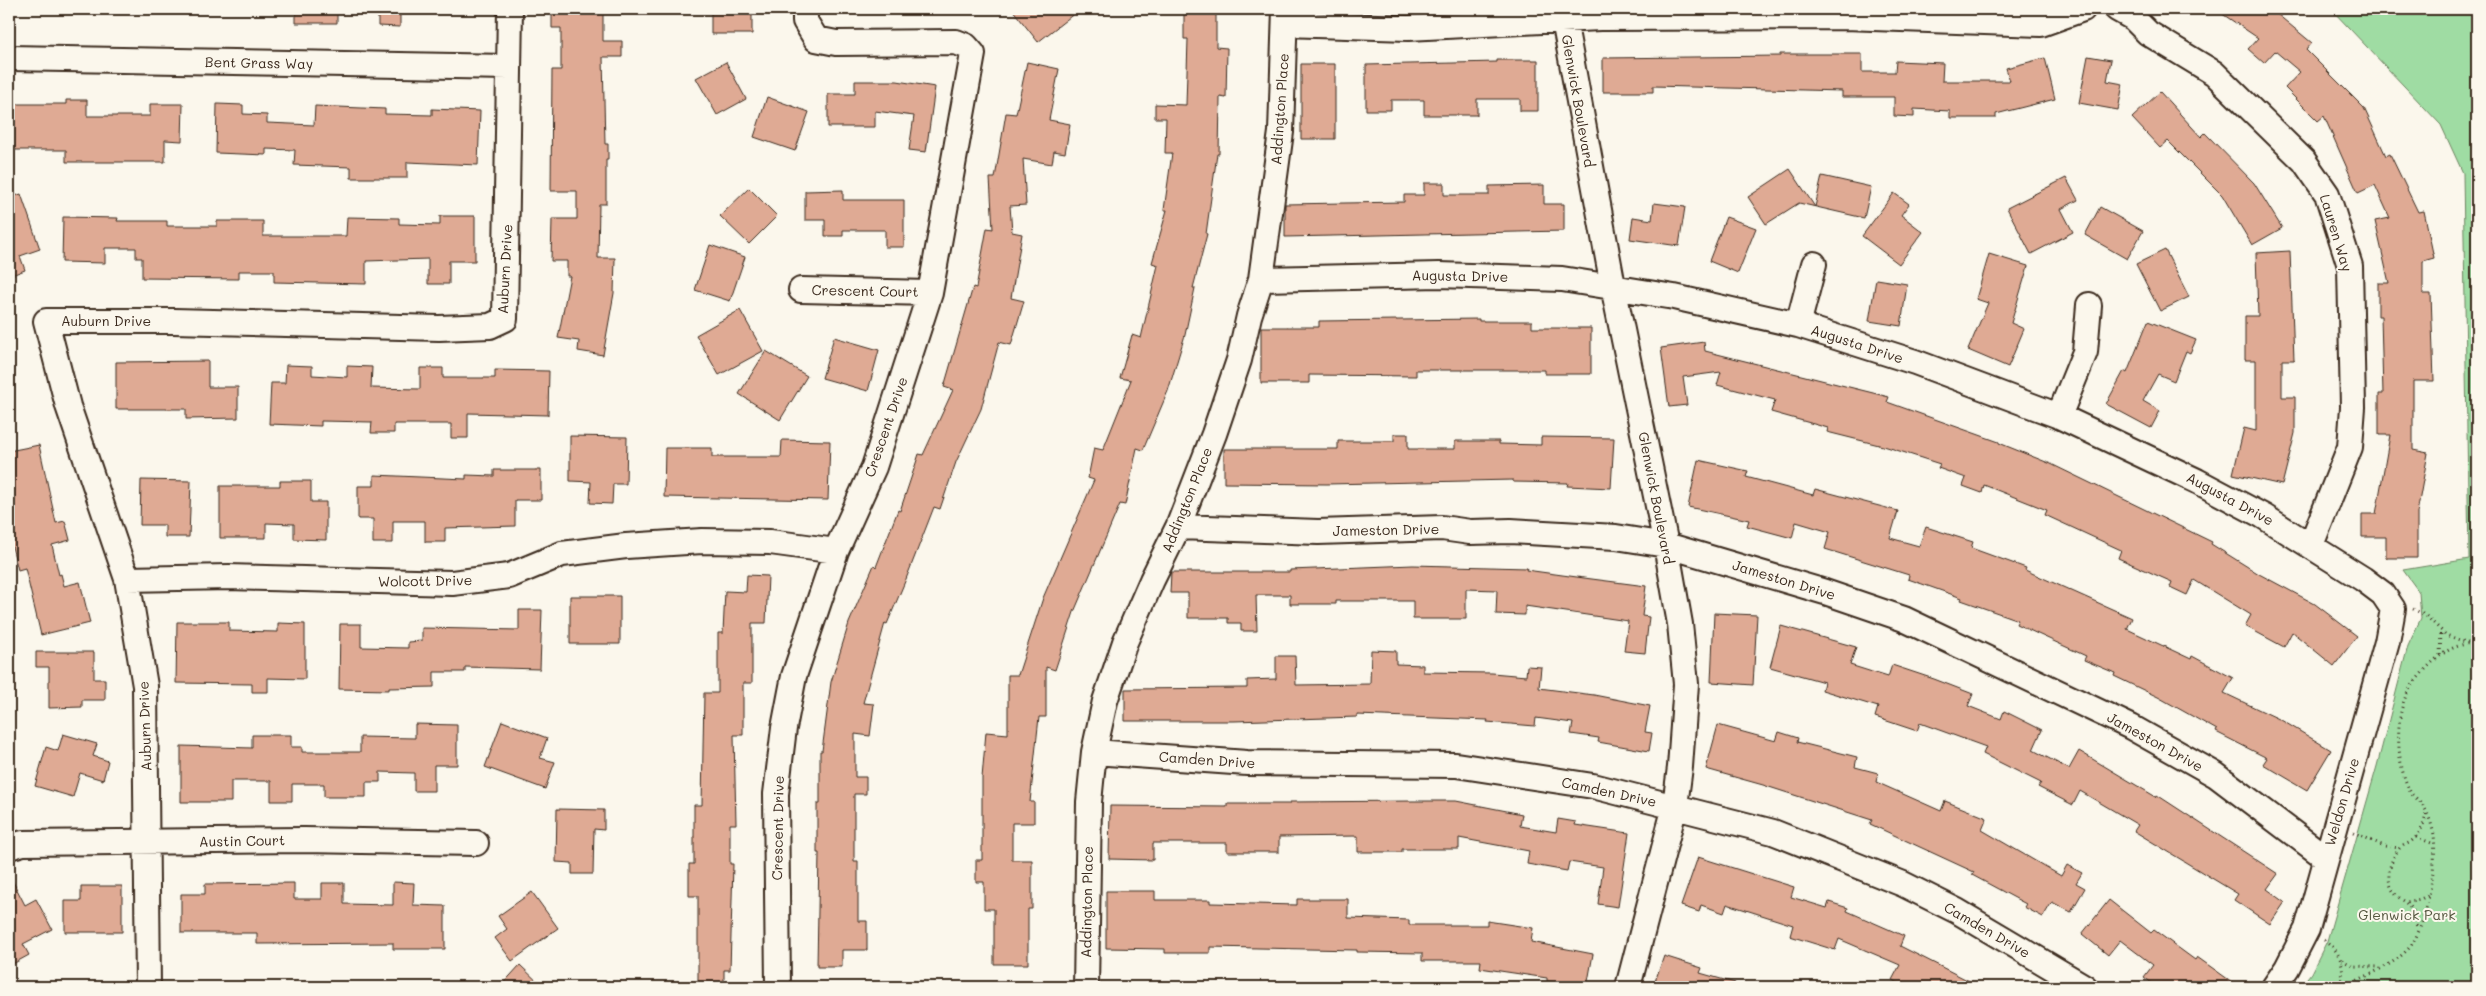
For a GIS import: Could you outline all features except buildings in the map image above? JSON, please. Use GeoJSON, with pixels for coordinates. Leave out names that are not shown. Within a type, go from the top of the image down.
{"type":"FeatureCollection","features":[{"type":"Feature","properties":{"kind":"street","name":"Auburn Drive"},"geometry":{"type":"LineString","coordinates":[[148,987],[145,686],[127,579],[68,406],[46,321],[174,321],[439,328],[490,326],[505,319],[510,9]]}},
{"type":"Feature","properties":{"kind":"street","name":"Crescent Drive"},"geometry":{"type":"LineString","coordinates":[[778,987],[776,794],[784,728],[801,648],[836,551],[874,467],[930,293],[973,54],[966,46],[956,42],[836,43],[816,39],[805,21],[805,9]]}},
{"type":"Feature","properties":{"kind":"street"},"geometry":{"type":"LineString","coordinates":[[1285,16],[1408,28],[1526,23],[1562,14],[1845,17],[2041,24],[2083,9]]}},
{"type":"Feature","properties":{"kind":"street","name":"Lauren Way"},"geometry":{"type":"LineString","coordinates":[[2117,9],[2132,18],[2148,33],[2214,73],[2304,160],[2326,194],[2350,266],[2353,407],[2350,447],[2311,546]]}},
{"type":"Feature","properties":{"kind":"street","name":"Glenwick Boulevard"},"geometry":{"type":"LineString","coordinates":[[1562,14],[1613,286],[1666,546],[1680,624],[1686,684],[1675,806],[1628,987]]}},
{"type":"Feature","properties":{"kind":"street","name":"Addington Place"},"geometry":{"type":"LineString","coordinates":[[1086,987],[1089,802],[1094,752],[1105,701],[1125,642],[1178,527],[1239,360],[1249,316],[1261,279],[1281,132],[1285,16]]}},
{"type":"Feature","properties":{"kind":"street","name":"Bent Grass Way"},"geometry":{"type":"LineString","coordinates":[[9,58],[509,67]]}},
{"type":"Feature","properties":{"kind":"street"},"geometry":{"type":"LineString","coordinates":[[1798,325],[1814,264]]}},
{"type":"Feature","properties":{"kind":"street","name":"Augusta Drive"},"geometry":{"type":"LineString","coordinates":[[1261,279],[1439,274],[1562,279],[1674,297],[1798,325],[1915,362],[2059,416],[2197,481],[2311,546],[2383,594],[2393,609]]}},
{"type":"Feature","properties":{"kind":"street","name":"Crescent Court"},"geometry":{"type":"LineString","coordinates":[[801,290],[930,293]]}},
{"type":"Feature","properties":{"kind":"street"},"geometry":{"type":"LineString","coordinates":[[2059,416],[2085,352],[2089,305]]}},
{"type":"Feature","properties":{"kind":"street","name":"Jameston Drive"},"geometry":{"type":"LineString","coordinates":[[1178,527],[1318,532],[1442,528],[1470,532],[1511,531],[1616,537],[1666,546],[1825,592],[1913,624],[2131,727],[2216,776],[2326,858]]}},
{"type":"Feature","properties":{"kind":"street","name":"Wolcott Drive"},"geometry":{"type":"LineString","coordinates":[[127,579],[229,577],[452,583],[509,576],[562,554],[626,546],[702,541],[751,542],[836,551]]}},
{"type":"Feature","properties":{"kind":"street","name":"Weldon Drive"},"geometry":{"type":"LineString","coordinates":[[2274,987],[2287,968],[2307,929],[2384,650],[2393,609]]}},
{"type":"Feature","properties":{"kind":"street","name":"Camden Drive"},"geometry":{"type":"LineString","coordinates":[[1094,752],[1247,763],[1456,765],[1593,786],[1773,832],[1903,884],[1957,911],[2085,987]]}},
{"type":"Feature","properties":{"kind":"street","name":"Austin Court"},"geometry":{"type":"LineString","coordinates":[[9,847],[23,843],[304,840],[476,843]]}},
{"type":"Feature","properties":{"kind":"path"},"geometry":{"type":"LineString","coordinates":[[2393,609],[2415,609],[2425,614],[2446,635],[2468,643]]}},
{"type":"Feature","properties":{"kind":"path"},"geometry":{"type":"LineString","coordinates":[[2440,655],[2441,631]]}},
{"type":"Feature","properties":{"kind":"path"},"geometry":{"type":"LineString","coordinates":[[2344,987],[2406,950],[2418,932],[2435,862],[2434,834],[2422,804],[2412,794],[2405,780],[2399,739],[2401,713],[2410,688],[2440,655],[2452,647],[2477,643]]}},
{"type":"Feature","properties":{"kind":"path"},"geometry":{"type":"LineString","coordinates":[[2418,932],[2415,916],[2406,902],[2393,893],[2388,879],[2399,848],[2416,837],[2424,824],[2426,812]]}},
{"type":"Feature","properties":{"kind":"path"},"geometry":{"type":"LineString","coordinates":[[2335,828],[2354,832],[2384,846],[2399,848]]}},
{"type":"Feature","properties":{"kind":"path"},"geometry":{"type":"LineString","coordinates":[[2416,837],[2434,844]]}},
{"type":"Feature","properties":{"kind":"path"},"geometry":{"type":"LineString","coordinates":[[2406,902],[2422,900],[2428,895]]}},
{"type":"Feature","properties":{"kind":"path"},"geometry":{"type":"LineString","coordinates":[[2307,929],[2329,943],[2341,960],[2343,970],[2339,987]]}},
{"type":"Feature","properties":{"kind":"path"},"geometry":{"type":"LineString","coordinates":[[2341,960],[2353,966],[2380,967]]}},
{"type":"Feature","properties":{"kind":"green space","name":"Glenwick Park"},"geometry":{"type":"Polygon","coordinates":[[[2331,9],[2477,9],[2477,987],[2300,987],[2311,973],[2327,941],[2377,766],[2408,646],[2421,618],[2419,592],[2403,570],[2469,559],[2463,173],[2441,125],[2331,9]]]}}]}
